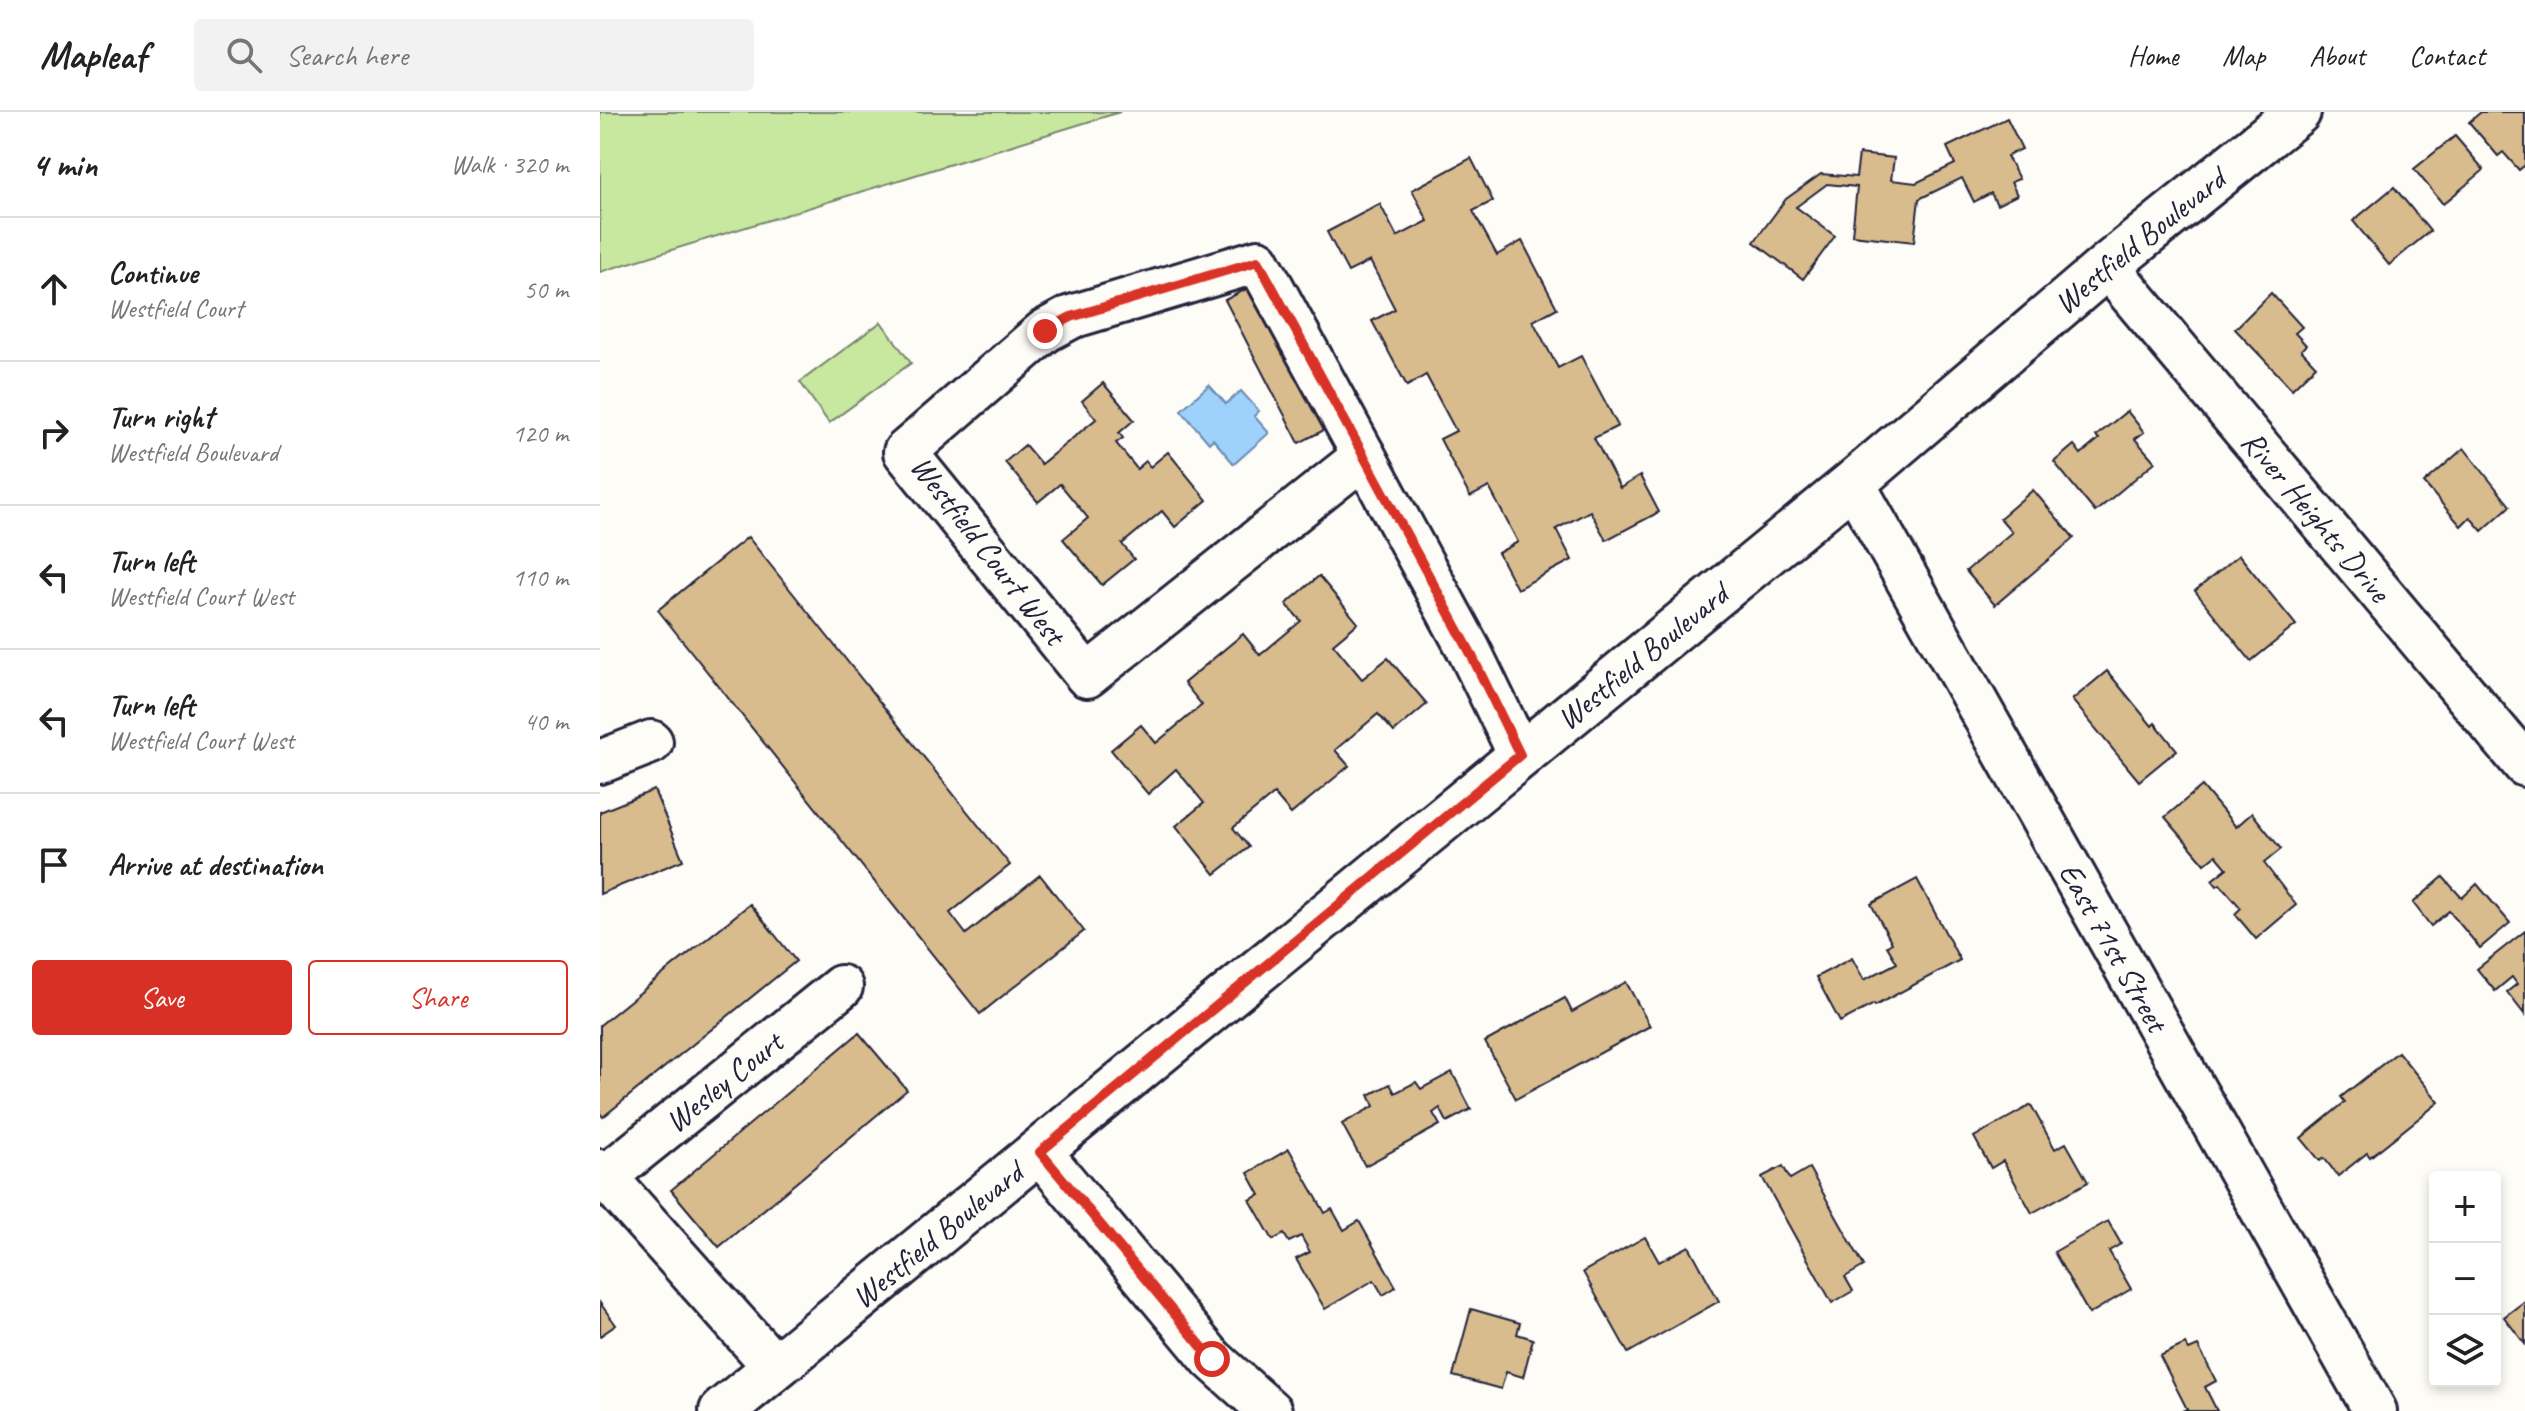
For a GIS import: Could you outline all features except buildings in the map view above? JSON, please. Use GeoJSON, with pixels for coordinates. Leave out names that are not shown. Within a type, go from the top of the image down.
{"type":"FeatureCollection","features":[{"type":"Feature","properties":{"kind":"street","name":"Westfield Boulevard"},"geometry":{"type":"LineString","coordinates":[[722,1411],[1853,483],[2107,266],[2298,112]]}},
{"type":"Feature","properties":{"kind":"street","name":"Westfield Court West"},"geometry":{"type":"LineString","coordinates":[[1364,456],[1087,676],[905,452],[1045,331],[1071,317],[1258,261],[1364,456],[1469,650],[1520,755]]}},
{"type":"Feature","properties":{"kind":"street","name":"River Heights Drive"},"geometry":{"type":"LineString","coordinates":[[2107,266],[2525,765]]}},
{"type":"Feature","properties":{"kind":"street","name":"East 71st Street"},"geometry":{"type":"LineString","coordinates":[[1853,483],[2375,1411]]}},
{"type":"Feature","properties":{"kind":"street"},"geometry":{"type":"LineString","coordinates":[[600,762],[651,742]]}},
{"type":"Feature","properties":{"kind":"street","name":"Wesley Court"},"geometry":{"type":"LineString","coordinates":[[602,1174],[841,987]]}},
{"type":"Feature","properties":{"kind":"street"},"geometry":{"type":"LineString","coordinates":[[1040,1152],[1212,1359],[1270,1411]]}},
{"type":"Feature","properties":{"kind":"street"},"geometry":{"type":"LineString","coordinates":[[602,1174],[775,1367]]}},
{"type":"Feature","properties":{"kind":"green space"},"geometry":{"type":"Polygon","coordinates":[[[600,112],[1120,112],[600,272],[600,112]]]}},
{"type":"Feature","properties":{"kind":"green space"},"geometry":{"type":"Polygon","coordinates":[[[881,322],[911,363],[829,423],[800,382],[881,322]]]}},
{"type":"Feature","properties":{"kind":"water"},"geometry":{"type":"Polygon","coordinates":[[[1209,385],[1226,404],[1241,391],[1259,411],[1254,416],[1269,433],[1234,464],[1213,439],[1209,443],[1181,410],[1209,385]]]}},
{"type":"Feature","properties":{"kind":"route"},"geometry":{"type":"LineString","coordinates":[[1045,331],[1071,317],[1258,261],[1469,650],[1520,755],[1040,1152],[1212,1359]]}}]}
